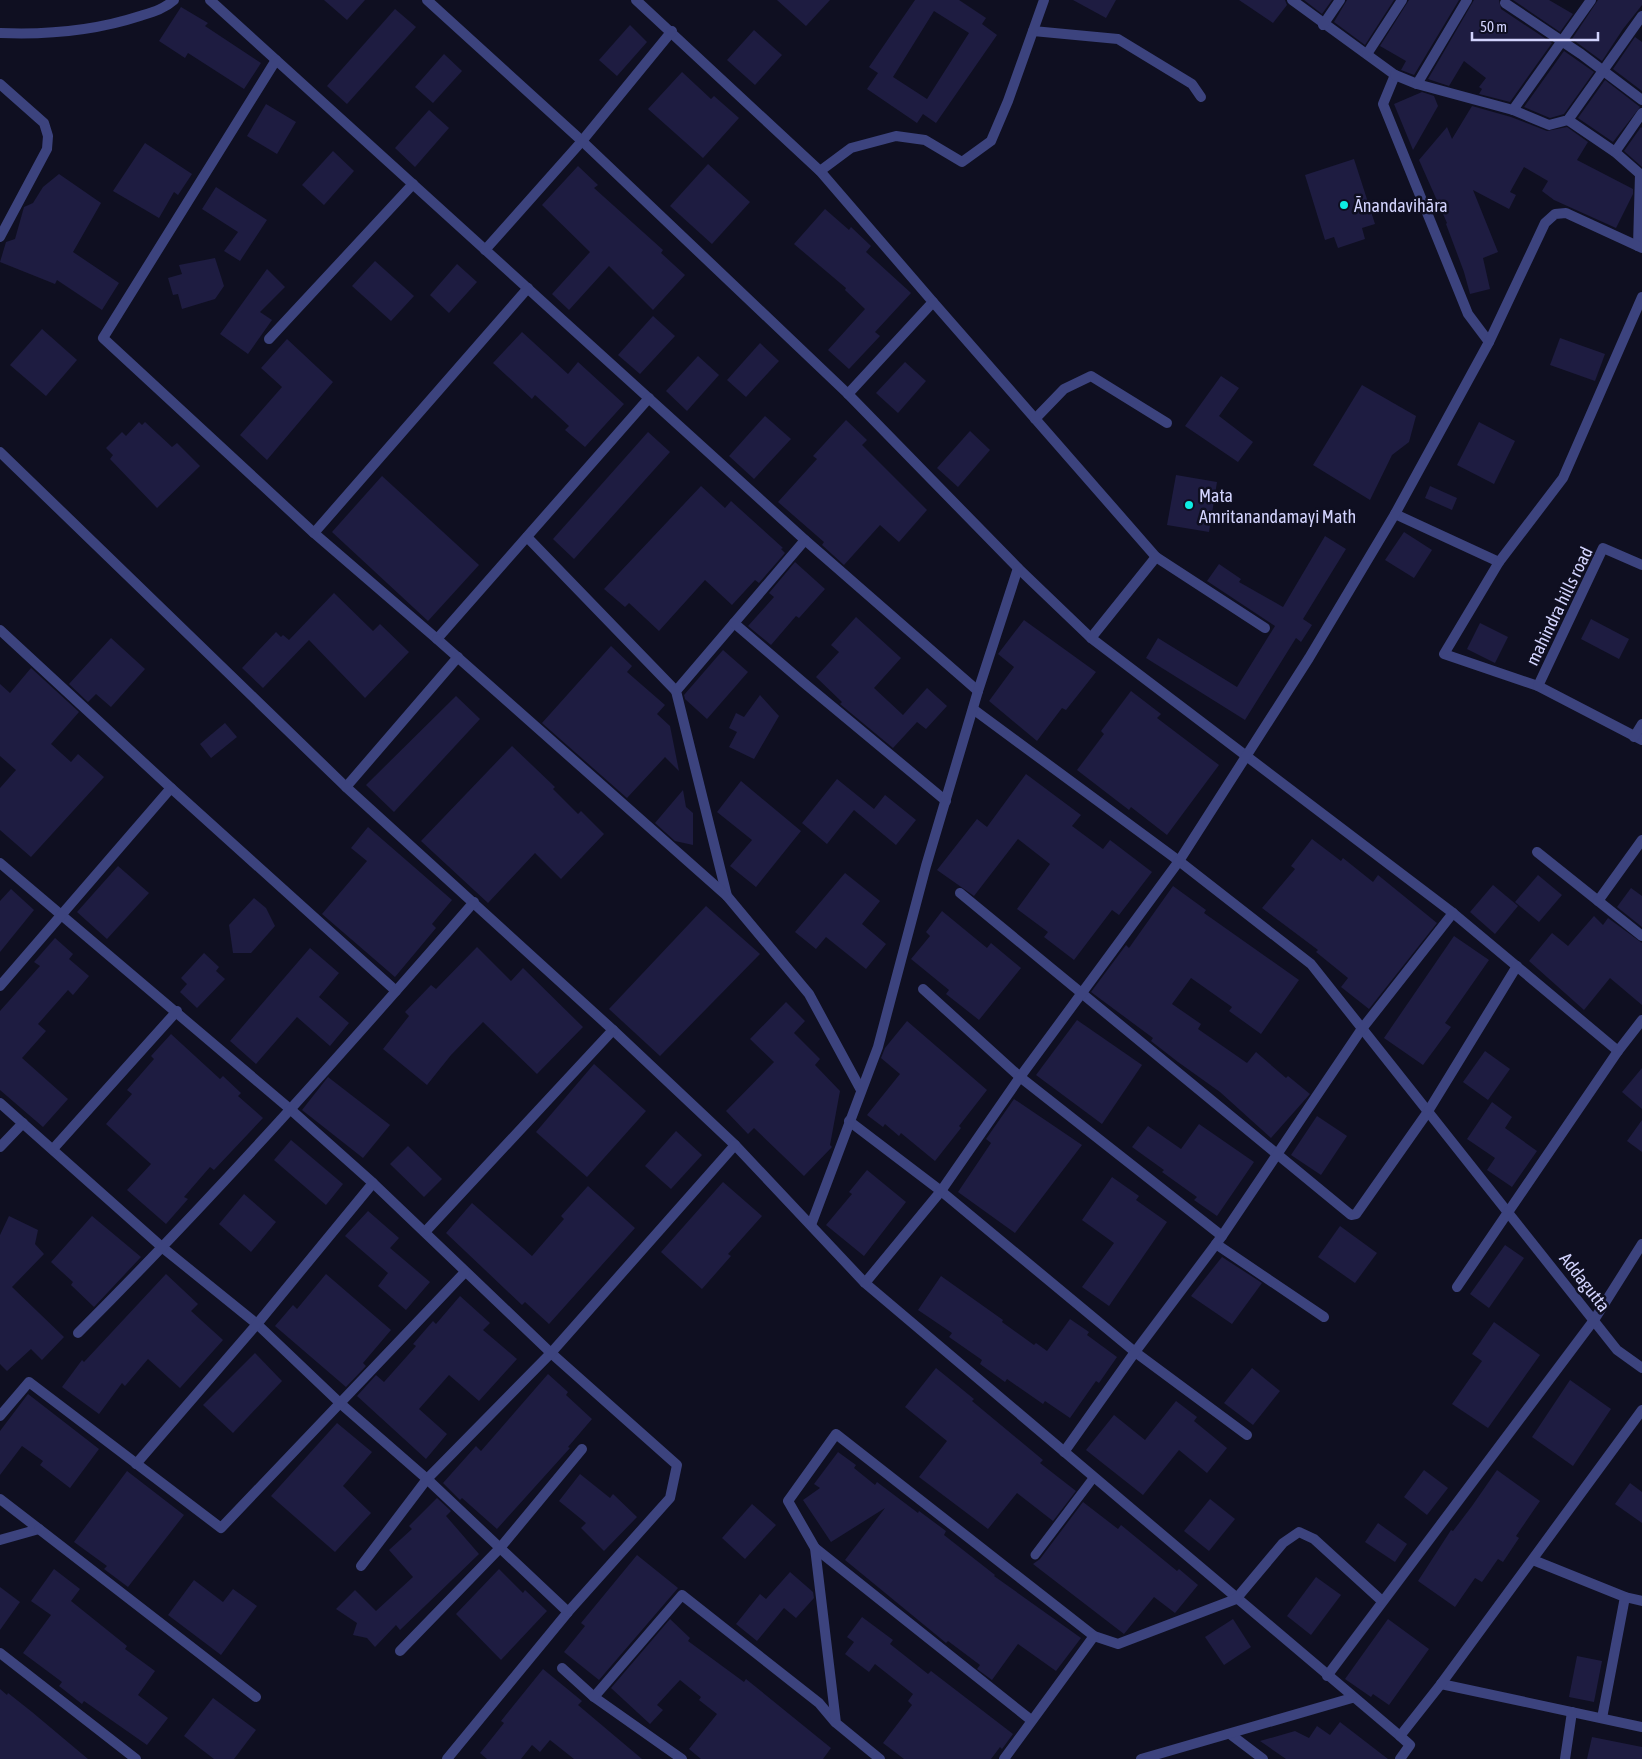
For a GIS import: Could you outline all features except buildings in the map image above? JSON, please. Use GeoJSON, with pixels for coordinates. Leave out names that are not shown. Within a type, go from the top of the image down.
{"type":"FeatureCollection","features":[{"type":"Feature","properties":{"kind":"street"},"geometry":{"type":"LineString","coordinates":[[0,33],[43,34],[109,26],[166,8],[174,0]]}},
{"type":"Feature","properties":{"kind":"street"},"geometry":{"type":"LineString","coordinates":[[210,0],[805,540],[978,691]]}},
{"type":"Feature","properties":{"kind":"street"},"geometry":{"type":"LineString","coordinates":[[427,0],[582,141],[848,394],[1018,568],[1091,638],[1453,913],[1618,1051]]}},
{"type":"Feature","properties":{"kind":"street"},"geometry":{"type":"LineString","coordinates":[[636,0],[672,31],[820,171],[1156,557],[1265,628]]}},
{"type":"Feature","properties":{"kind":"street"},"geometry":{"type":"LineString","coordinates":[[820,171],[852,148],[896,136],[925,140],[962,162],[991,141],[1044,0]]}},
{"type":"Feature","properties":{"kind":"street"},"geometry":{"type":"LineString","coordinates":[[1292,0],[1323,25],[1395,75],[1417,84],[1513,110],[1549,125],[1568,120],[1601,71],[1642,16]]}},
{"type":"Feature","properties":{"kind":"street"},"geometry":{"type":"LineString","coordinates":[[1323,25],[1340,0]]}},
{"type":"Feature","properties":{"kind":"street"},"geometry":{"type":"LineString","coordinates":[[1367,54],[1402,0]]}},
{"type":"Feature","properties":{"kind":"street"},"geometry":{"type":"LineString","coordinates":[[1417,84],[1467,0]]}},
{"type":"Feature","properties":{"kind":"street"},"geometry":{"type":"LineString","coordinates":[[1513,110],[1592,0]]}},
{"type":"Feature","properties":{"kind":"street"},"geometry":{"type":"LineString","coordinates":[[1504,1],[1560,42],[1581,54],[1601,71],[1642,100]]}},
{"type":"Feature","properties":{"kind":"street"},"geometry":{"type":"LineString","coordinates":[[485,250],[582,141],[672,31]]}},
{"type":"Feature","properties":{"kind":"street"},"geometry":{"type":"LineString","coordinates":[[1033,31],[1118,38],[1192,84],[1201,97]]}},
{"type":"Feature","properties":{"kind":"street"},"geometry":{"type":"LineString","coordinates":[[276,60],[103,338],[314,533],[458,657],[726,896],[809,994],[861,1090]]}},
{"type":"Feature","properties":{"kind":"street"},"geometry":{"type":"LineString","coordinates":[[1395,75],[1383,104],[1468,314],[1489,342]]}},
{"type":"Feature","properties":{"kind":"street"},"geometry":{"type":"LineString","coordinates":[[0,84],[44,123],[48,136],[46,149],[0,237]]}},
{"type":"Feature","properties":{"kind":"street"},"geometry":{"type":"LineString","coordinates":[[1616,152],[1642,113]]}},
{"type":"Feature","properties":{"kind":"street"},"geometry":{"type":"LineString","coordinates":[[865,1283],[940,1192],[1020,1077],[1179,861],[1309,658],[1395,514],[1489,342],[1545,223],[1555,214],[1566,213],[1640,247],[1641,173],[1616,152],[1568,120]]}},
{"type":"Feature","properties":{"kind":"street"},"geometry":{"type":"LineString","coordinates":[[269,339],[412,184]]}},
{"type":"Feature","properties":{"kind":"street"},"geometry":{"type":"LineString","coordinates":[[314,533],[528,288]]}},
{"type":"Feature","properties":{"kind":"street"},"geometry":{"type":"LineString","coordinates":[[1642,297],[1563,478],[1499,562],[1444,654],[1538,686],[1638,738],[1642,724]]}},
{"type":"Feature","properties":{"kind":"street"},"geometry":{"type":"LineString","coordinates":[[848,394],[933,302]]}},
{"type":"Feature","properties":{"kind":"street"},"geometry":{"type":"LineString","coordinates":[[1035,419],[1064,389],[1091,376],[1167,423]]}},
{"type":"Feature","properties":{"kind":"street"},"geometry":{"type":"LineString","coordinates":[[437,639],[649,398]]}},
{"type":"Feature","properties":{"kind":"street"},"geometry":{"type":"LineString","coordinates":[[0,452],[346,786],[613,1030],[735,1145],[865,1283],[1352,1698],[1400,1736],[1410,1745],[1400,1759]]}},
{"type":"Feature","properties":{"kind":"street"},"geometry":{"type":"LineString","coordinates":[[1395,514],[1499,562]]}},
{"type":"Feature","properties":{"kind":"street"},"geometry":{"type":"LineString","coordinates":[[526,537],[676,691],[726,896]]}},
{"type":"Feature","properties":{"kind":"street"},"geometry":{"type":"LineString","coordinates":[[676,691],[805,540]]}},
{"type":"Feature","properties":{"kind":"street","name":"mahindra hills road"},"geometry":{"type":"LineString","coordinates":[[1538,686],[1603,548],[1642,565]]}},
{"type":"Feature","properties":{"kind":"street"},"geometry":{"type":"LineString","coordinates":[[1091,638],[1156,557]]}},
{"type":"Feature","properties":{"kind":"street"},"geometry":{"type":"LineString","coordinates":[[811,1225],[883,1030],[926,866],[978,691],[1018,568]]}},
{"type":"Feature","properties":{"kind":"street"},"geometry":{"type":"LineString","coordinates":[[734,623],[946,801]]}},
{"type":"Feature","properties":{"kind":"street"},"geometry":{"type":"LineString","coordinates":[[0,630],[396,992]]}},
{"type":"Feature","properties":{"kind":"street"},"geometry":{"type":"LineString","coordinates":[[346,786],[458,657]]}},
{"type":"Feature","properties":{"kind":"street","name":"Addagutta"},"geometry":{"type":"LineString","coordinates":[[973,709],[1179,861],[1311,964],[1361,1030],[1616,1350],[1642,1368]]}},
{"type":"Feature","properties":{"kind":"street"},"geometry":{"type":"LineString","coordinates":[[0,986],[171,788]]}},
{"type":"Feature","properties":{"kind":"street"},"geometry":{"type":"LineString","coordinates":[[1598,901],[1642,840]]}},
{"type":"Feature","properties":{"kind":"street"},"geometry":{"type":"LineString","coordinates":[[1537,852],[1642,936]]}},
{"type":"Feature","properties":{"kind":"street"},"geometry":{"type":"LineString","coordinates":[[0,863],[177,1011],[290,1109],[373,1183],[551,1353],[677,1465],[670,1498],[568,1612],[447,1759]]}},
{"type":"Feature","properties":{"kind":"street"},"geometry":{"type":"LineString","coordinates":[[960,893],[1277,1152],[1346,1213],[1356,1214],[1428,1113],[1517,966]]}},
{"type":"Feature","properties":{"kind":"street"},"geometry":{"type":"LineString","coordinates":[[78,1333],[163,1248],[396,992],[474,902]]}},
{"type":"Feature","properties":{"kind":"street"},"geometry":{"type":"LineString","coordinates":[[1064,1452],[1135,1352],[1219,1240],[1361,1030],[1453,913]]}},
{"type":"Feature","properties":{"kind":"street"},"geometry":{"type":"LineString","coordinates":[[923,989],[1020,1077],[1219,1240],[1324,1317]]}},
{"type":"Feature","properties":{"kind":"street"},"geometry":{"type":"LineString","coordinates":[[53,1149],[177,1011]]}},
{"type":"Feature","properties":{"kind":"street"},"geometry":{"type":"LineString","coordinates":[[1457,1287],[1618,1051],[1642,1020]]}},
{"type":"Feature","properties":{"kind":"street"},"geometry":{"type":"LineString","coordinates":[[424,1232],[613,1030]]}},
{"type":"Feature","properties":{"kind":"street"},"geometry":{"type":"LineString","coordinates":[[0,1103],[163,1248],[257,1324],[341,1404],[427,1479],[568,1612]]}},
{"type":"Feature","properties":{"kind":"street"},"geometry":{"type":"LineString","coordinates":[[849,1121],[940,1192],[1135,1352],[1247,1435]]}},
{"type":"Feature","properties":{"kind":"street"},"geometry":{"type":"LineString","coordinates":[[0,1147],[22,1123]]}},
{"type":"Feature","properties":{"kind":"street"},"geometry":{"type":"LineString","coordinates":[[362,1566],[427,1479],[551,1353],[735,1145]]}},
{"type":"Feature","properties":{"kind":"street"},"geometry":{"type":"LineString","coordinates":[[136,1464],[257,1324],[373,1183]]}},
{"type":"Feature","properties":{"kind":"street"},"geometry":{"type":"LineString","coordinates":[[1327,1676],[1594,1320],[1642,1244]]}},
{"type":"Feature","properties":{"kind":"street"},"geometry":{"type":"LineString","coordinates":[[0,1416],[29,1382],[221,1528],[465,1272]]}},
{"type":"Feature","properties":{"kind":"street"},"geometry":{"type":"LineString","coordinates":[[1400,1736],[1441,1684],[1642,1410]]}},
{"type":"Feature","properties":{"kind":"street"},"geometry":{"type":"LineString","coordinates":[[1031,1720],[815,1548],[788,1501],[836,1434],[1094,1636],[1118,1644],[1236,1599],[1283,1543],[1299,1532],[1314,1539],[1382,1601]]}},
{"type":"Feature","properties":{"kind":"street"},"geometry":{"type":"LineString","coordinates":[[400,1651],[500,1548],[582,1449]]}},
{"type":"Feature","properties":{"kind":"street"},"geometry":{"type":"LineString","coordinates":[[0,1499],[256,1697]]}},
{"type":"Feature","properties":{"kind":"street"},"geometry":{"type":"LineString","coordinates":[[0,1540],[39,1529]]}},
{"type":"Feature","properties":{"kind":"street"},"geometry":{"type":"LineString","coordinates":[[815,1548],[836,1723]]}},
{"type":"Feature","properties":{"kind":"street"},"geometry":{"type":"LineString","coordinates":[[1533,1560],[1625,1597],[1642,1601]]}},
{"type":"Feature","properties":{"kind":"street"},"geometry":{"type":"LineString","coordinates":[[594,1697],[682,1595],[819,1703],[836,1723],[880,1759]]}},
{"type":"Feature","properties":{"kind":"street"},"geometry":{"type":"LineString","coordinates":[[1602,1718],[1625,1597]]}},
{"type":"Feature","properties":{"kind":"street"},"geometry":{"type":"LineString","coordinates":[[1004,1759],[1094,1636]]}},
{"type":"Feature","properties":{"kind":"street"},"geometry":{"type":"LineString","coordinates":[[0,1653],[136,1759]]}},
{"type":"Feature","properties":{"kind":"street"},"geometry":{"type":"LineString","coordinates":[[562,1668],[594,1697],[682,1759]]}},
{"type":"Feature","properties":{"kind":"street"},"geometry":{"type":"LineString","coordinates":[[1441,1684],[1642,1727]]}},
{"type":"Feature","properties":{"kind":"street"},"geometry":{"type":"LineString","coordinates":[[1142,1759],[1352,1698]]}},
{"type":"Feature","properties":{"kind":"street"},"geometry":{"type":"LineString","coordinates":[[1565,1759],[1572,1712]]}},
{"type":"Feature","properties":{"kind":"street"},"geometry":{"type":"LineString","coordinates":[[1230,1734],[1263,1759]]}},
{"type":"Feature","properties":{"kind":"lane"},"geometry":{"type":"LineString","coordinates":[[1035,1555],[1094,1477]]}},
{"type":"Feature","properties":{"kind":"place","name":"Ānandavihāra"},"geometry":{"type":"Point","coordinates":[1344,205]}},
{"type":"Feature","properties":{"kind":"place","name":"Mata Amritanandamayi Math"},"geometry":{"type":"Point","coordinates":[1189,505]}}]}
